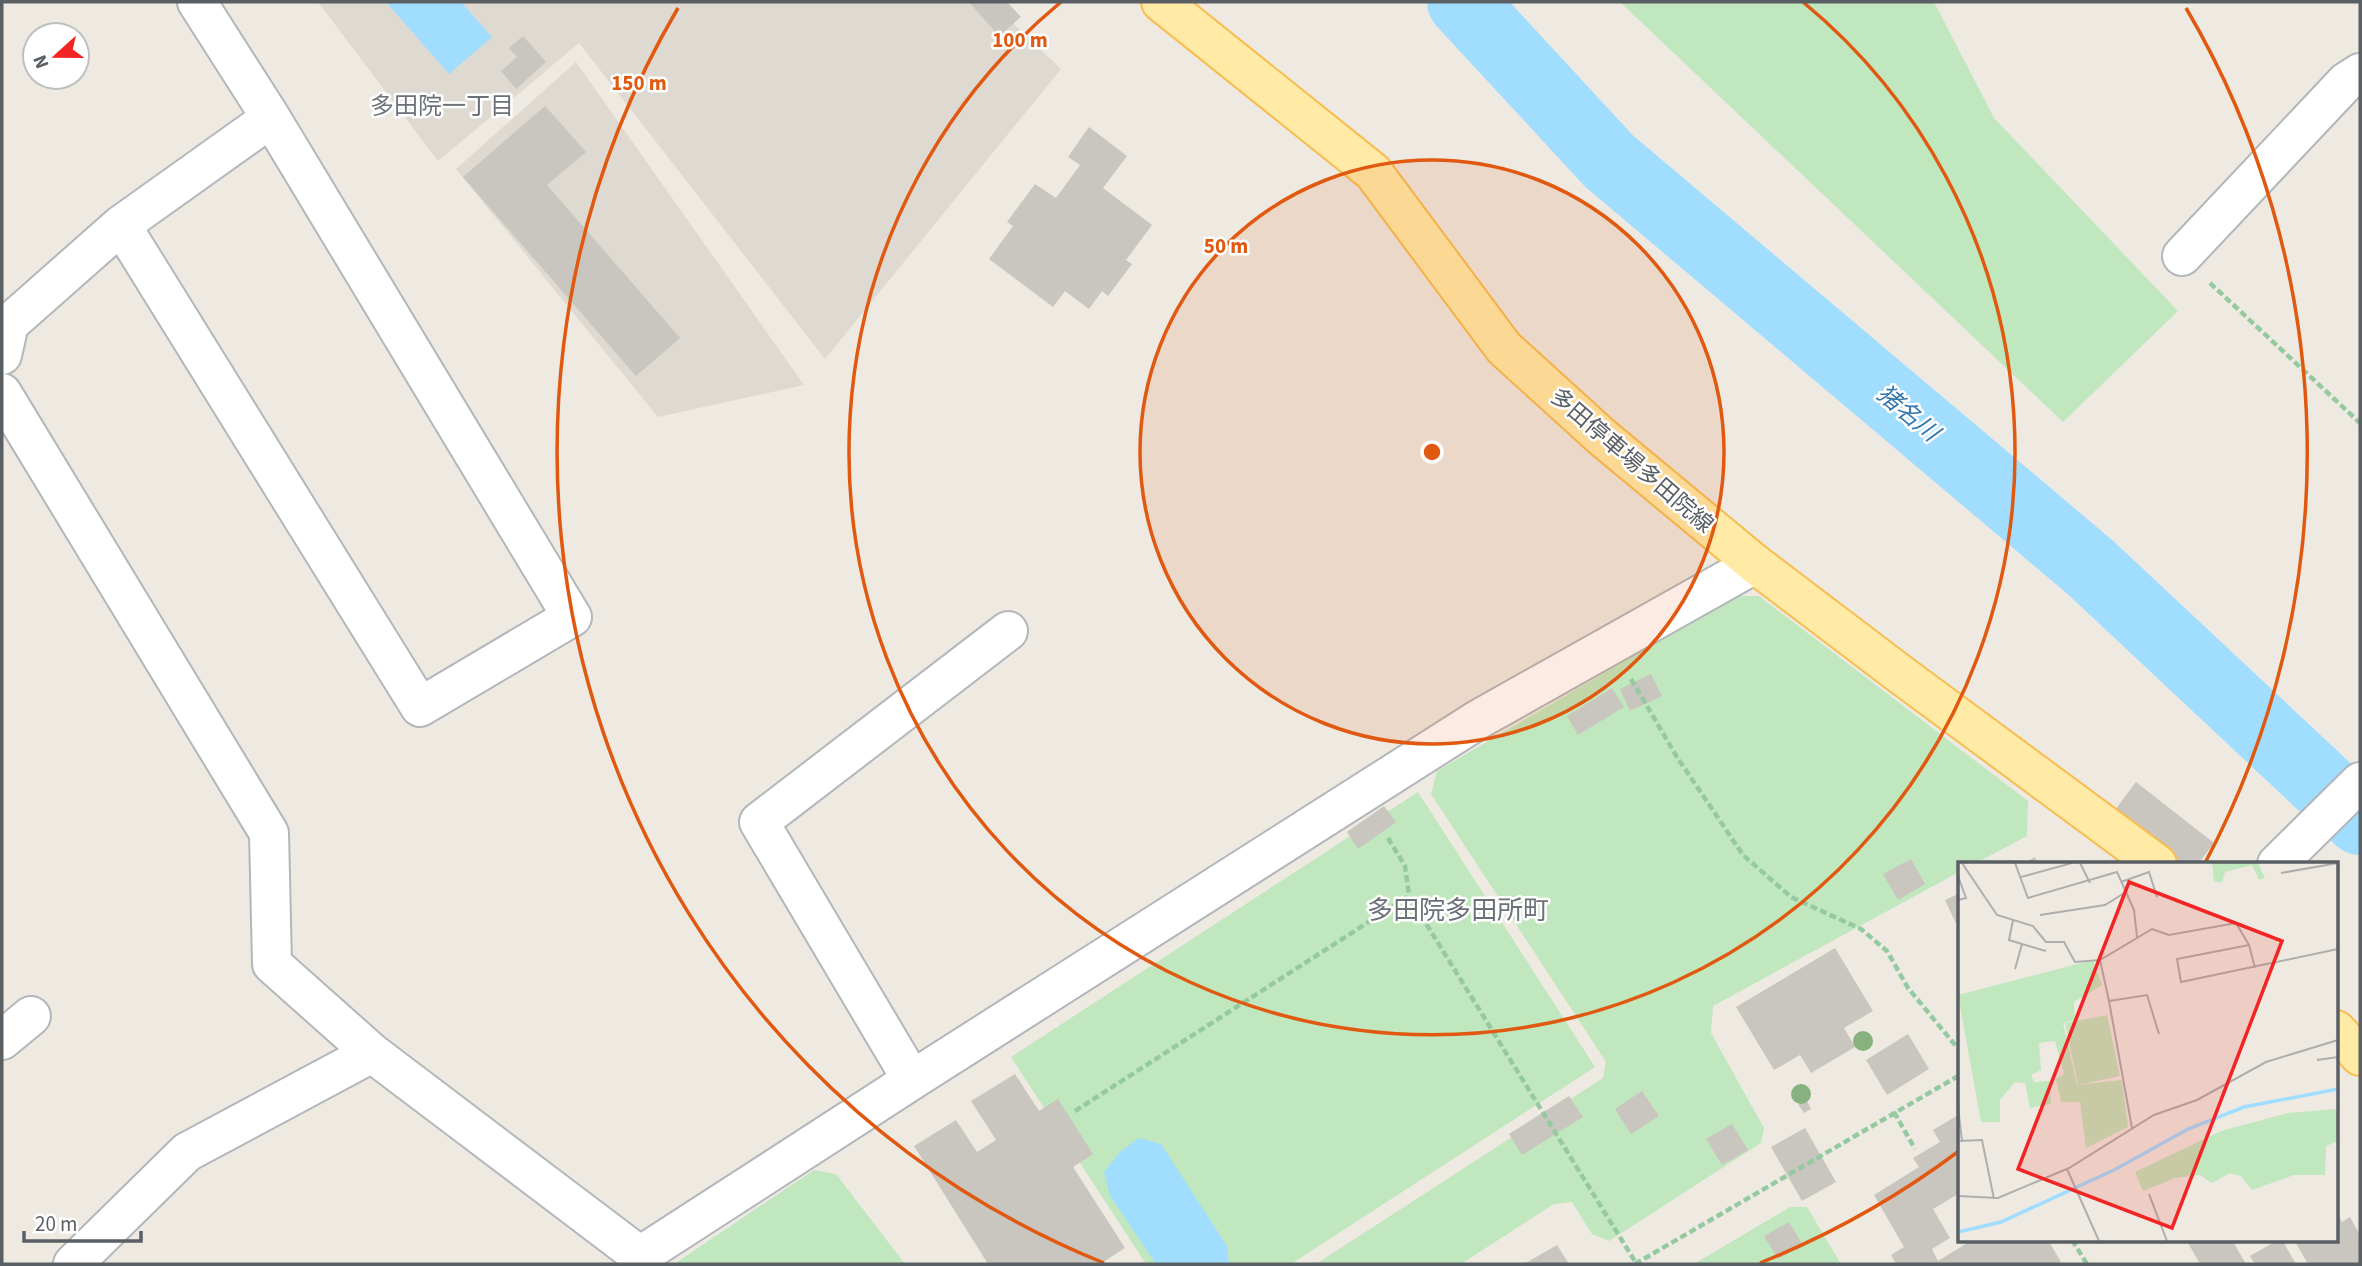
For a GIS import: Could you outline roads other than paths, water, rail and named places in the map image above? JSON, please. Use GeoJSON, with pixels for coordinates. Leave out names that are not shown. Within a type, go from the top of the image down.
{"type":"FeatureCollection","features":[{"type":"Feature","properties":{"kind":"main road","name":"多田停車場多田院線"},"geometry":{"type":"LineString","coordinates":[[1161,2],[1373,172],[1504,348],[1602,437],[1755,564],[2156,862]]}},
{"type":"Feature","properties":{"kind":"main road"},"geometry":{"type":"LineString","coordinates":[[2338,1033],[2360,1056]]}},
{"type":"Feature","properties":{"kind":"street"},"geometry":{"type":"LineString","coordinates":[[121,225],[420,707],[572,617],[271,118],[197,2]]}},
{"type":"Feature","properties":{"kind":"street"},"geometry":{"type":"LineString","coordinates":[[2182,256],[2346,82],[2360,73]]}},
{"type":"Feature","properties":{"kind":"street"},"geometry":{"type":"LineString","coordinates":[[2,355],[9,324],[121,225],[271,118]]}},
{"type":"Feature","properties":{"kind":"street"},"geometry":{"type":"LineString","coordinates":[[2,393],[269,833],[272,964],[372,1053],[641,1260],[912,1080],[1479,719],[1755,564]]}},
{"type":"Feature","properties":{"kind":"street"},"geometry":{"type":"LineString","coordinates":[[912,1080],[759,822],[1009,632]]}},
{"type":"Feature","properties":{"kind":"street"},"geometry":{"type":"LineString","coordinates":[[2278,862],[2360,782]]}},
{"type":"Feature","properties":{"kind":"street"},"geometry":{"type":"LineString","coordinates":[[2,1040],[30,1016]]}},
{"type":"Feature","properties":{"kind":"street"},"geometry":{"type":"LineString","coordinates":[[83,1261],[187,1152],[372,1053]]}},
{"type":"Feature","properties":{"kind":"water"},"geometry":{"type":"Polygon","coordinates":[[[386,2],[461,2],[492,37],[449,74],[386,2]]]}},
{"type":"Feature","properties":{"kind":"water"},"geometry":{"type":"Polygon","coordinates":[[[1139,1138],[1161,1144],[1227,1246],[1229,1264],[1156,1264],[1110,1196],[1104,1172],[1120,1152],[1139,1138]]]}},
{"type":"Feature","properties":{"kind":"waterway","name":"猪名川"},"geometry":{"type":"LineString","coordinates":[[1462,2],[1609,161],[2091,568],[2360,820]]}},
{"type":"Feature","properties":{"kind":"district","name":"多田院一丁目"},"geometry":{"type":"Point","coordinates":[442,106]}},
{"type":"Feature","properties":{"kind":"district","name":"多田院多田所町"},"geometry":{"type":"Point","coordinates":[1458,910]}}]}
